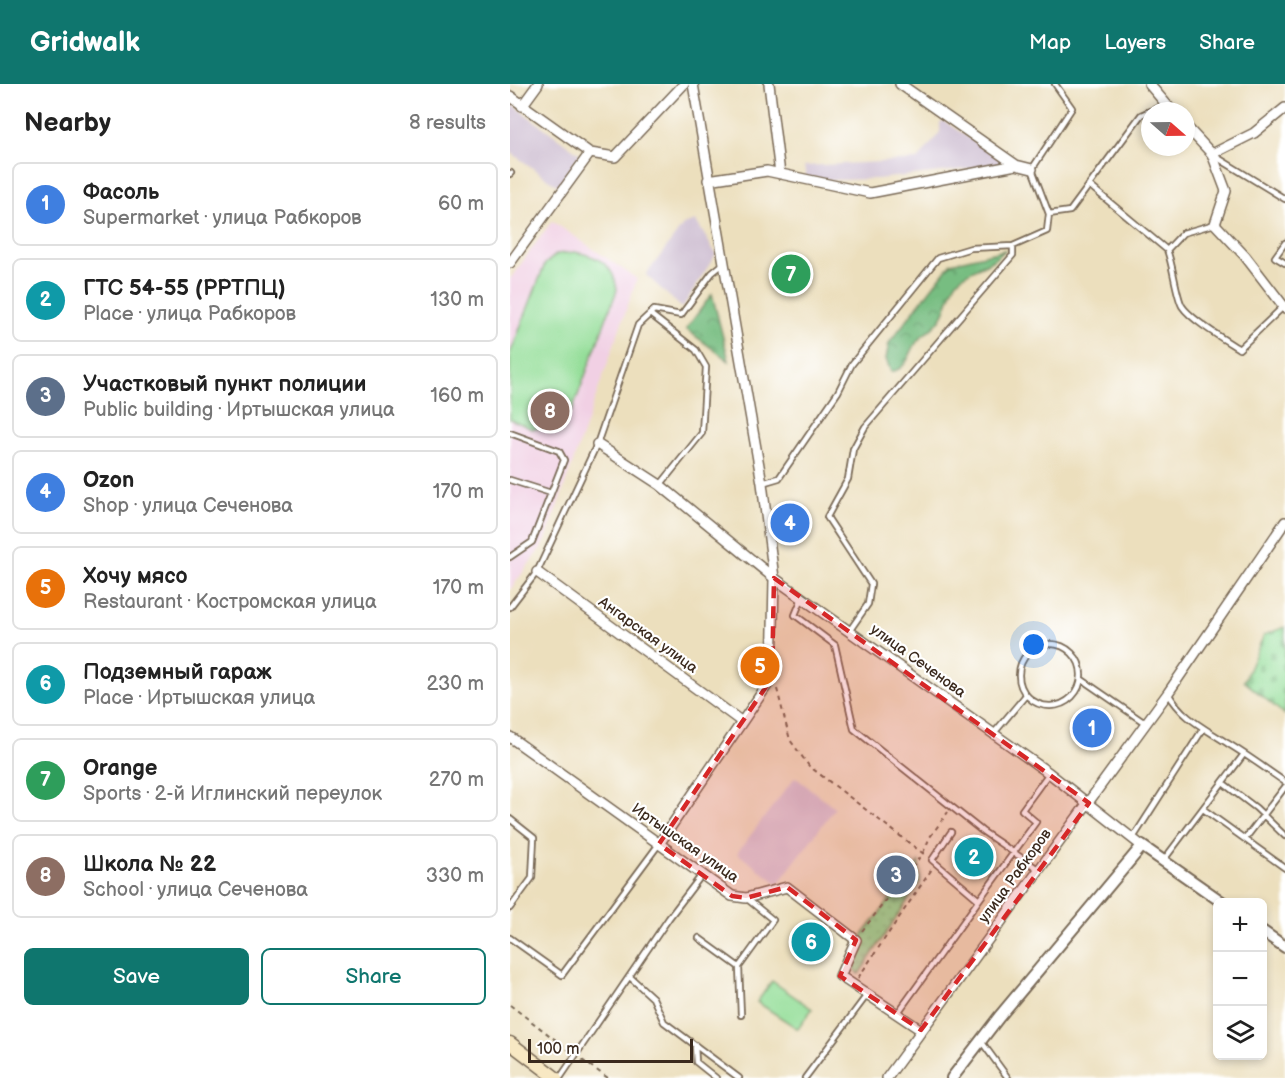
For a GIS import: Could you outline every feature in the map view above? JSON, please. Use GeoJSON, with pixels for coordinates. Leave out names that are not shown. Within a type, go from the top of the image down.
{"type":"FeatureCollection","features":[{"type":"Feature","properties":{"kind":"main road"},"geometry":{"type":"LineString","coordinates":[[510,1043],[551,1076]]}},
{"type":"Feature","properties":{"kind":"street"},"geometry":{"type":"LineString","coordinates":[[522,106],[538,84]]}},
{"type":"Feature","properties":{"kind":"street"},"geometry":{"type":"LineString","coordinates":[[510,96],[590,153],[615,157],[684,84]]}},
{"type":"Feature","properties":{"kind":"street"},"geometry":{"type":"LineString","coordinates":[[659,844],[772,678],[774,578],[762,483],[693,84]]}},
{"type":"Feature","properties":{"kind":"street"},"geometry":{"type":"LineString","coordinates":[[769,84],[780,174]]}},
{"type":"Feature","properties":{"kind":"street"},"geometry":{"type":"LineString","coordinates":[[900,84],[1016,165],[1032,169]]}},
{"type":"Feature","properties":{"kind":"street"},"geometry":{"type":"LineString","coordinates":[[1149,84],[1164,102]]}},
{"type":"Feature","properties":{"kind":"street"},"geometry":{"type":"LineString","coordinates":[[1212,154],[1254,133],[1285,108]]}},
{"type":"Feature","properties":{"kind":"street"},"geometry":{"type":"LineString","coordinates":[[1195,136],[1212,154],[1226,191],[1215,224],[1245,256],[1285,307]]}},
{"type":"Feature","properties":{"kind":"street"},"geometry":{"type":"LineString","coordinates":[[510,263],[590,153]]}},
{"type":"Feature","properties":{"kind":"street"},"geometry":{"type":"LineString","coordinates":[[708,180],[767,171],[870,193],[1016,165]]}},
{"type":"Feature","properties":{"kind":"street","name":"улица Сеченова"},"geometry":{"type":"LineString","coordinates":[[597,444],[660,485],[774,578],[994,733],[1089,803],[1162,861],[1215,898]]}},
{"type":"Feature","properties":{"kind":"street","name":"улица Рабкоров"},"geometry":{"type":"LineString","coordinates":[[887,1078],[1168,693],[1285,522]]}},
{"type":"Feature","properties":{"kind":"street","name":"Ангарская улица"},"geometry":{"type":"LineString","coordinates":[[537,572],[742,722]]}},
{"type":"Feature","properties":{"kind":"street","name":"Иртышская улица"},"geometry":{"type":"LineString","coordinates":[[510,737],[732,896],[746,898],[787,887],[856,940]]}},
{"type":"Feature","properties":{"kind":"street"},"geometry":{"type":"LineString","coordinates":[[952,1078],[1142,846]]}},
{"type":"Feature","properties":{"kind":"street"},"geometry":{"type":"LineString","coordinates":[[1267,934],[1285,947]]}},
{"type":"Feature","properties":{"kind":"street"},"geometry":{"type":"LineString","coordinates":[[856,940],[840,976],[921,1030]]}},
{"type":"Feature","properties":{"kind":"lane"},"geometry":{"type":"LineString","coordinates":[[762,483],[779,478],[838,392],[852,364],[938,258],[971,248],[1013,246],[1047,231],[1049,214],[1032,169],[1072,108],[1054,84]]}},
{"type":"Feature","properties":{"kind":"lane"},"geometry":{"type":"LineString","coordinates":[[1049,214],[1070,211],[1141,116]]}},
{"type":"Feature","properties":{"kind":"lane"},"geometry":{"type":"LineString","coordinates":[[1212,154],[1285,199]]}},
{"type":"Feature","properties":{"kind":"lane"},"geometry":{"type":"LineString","coordinates":[[1089,185],[1167,250],[1173,265],[1182,305],[1215,334],[1239,350],[1285,307]]}},
{"type":"Feature","properties":{"kind":"lane"},"geometry":{"type":"LineString","coordinates":[[1167,250],[1183,233],[1215,224]]}},
{"type":"Feature","properties":{"kind":"lane"},"geometry":{"type":"LineString","coordinates":[[1285,243],[1275,257],[1285,263]]}},
{"type":"Feature","properties":{"kind":"lane"},"geometry":{"type":"LineString","coordinates":[[850,630],[868,604],[871,584],[827,517],[848,479],[853,449],[865,427],[1013,255],[1013,246]]}},
{"type":"Feature","properties":{"kind":"lane"},"geometry":{"type":"LineString","coordinates":[[510,607],[537,572],[597,444],[638,325],[654,310],[681,315],[712,273],[723,264]]}},
{"type":"Feature","properties":{"kind":"lane"},"geometry":{"type":"LineString","coordinates":[[650,314],[696,350],[706,366],[702,434],[660,485]]}},
{"type":"Feature","properties":{"kind":"lane"},"geometry":{"type":"LineString","coordinates":[[510,433],[559,451],[564,460],[532,542],[510,557]]}},
{"type":"Feature","properties":{"kind":"lane"},"geometry":{"type":"LineString","coordinates":[[510,480],[551,494]]}},
{"type":"Feature","properties":{"kind":"lane"},"geometry":{"type":"LineString","coordinates":[[802,598],[795,615],[835,645],[854,729],[982,831],[1038,869]]}},
{"type":"Feature","properties":{"kind":"lane"},"geometry":{"type":"LineString","coordinates":[[1044,645],[1059,645],[1076,658],[1081,679],[1078,689],[1063,704],[1044,706],[1026,694],[1019,678],[1026,656],[1044,645]]}},
{"type":"Feature","properties":{"kind":"lane"},"geometry":{"type":"LineString","coordinates":[[1081,679],[1145,723]]}},
{"type":"Feature","properties":{"kind":"lane"},"geometry":{"type":"LineString","coordinates":[[1168,693],[1178,709],[1203,729],[1285,782]]}},
{"type":"Feature","properties":{"kind":"lane"},"geometry":{"type":"LineString","coordinates":[[994,733],[1026,694]]}},
{"type":"Feature","properties":{"kind":"lane"},"geometry":{"type":"LineString","coordinates":[[1133,838],[1203,729]]}},
{"type":"Feature","properties":{"kind":"lane"},"geometry":{"type":"LineString","coordinates":[[1162,861],[1244,754]]}},
{"type":"Feature","properties":{"kind":"lane"},"geometry":{"type":"LineString","coordinates":[[896,1015],[1036,822],[1022,810],[1049,773]]}},
{"type":"Feature","properties":{"kind":"lane"},"geometry":{"type":"LineString","coordinates":[[1222,783],[1285,836]]}},
{"type":"Feature","properties":{"kind":"lane"},"geometry":{"type":"LineString","coordinates":[[1245,840],[1285,787]]}},
{"type":"Feature","properties":{"kind":"lane"},"geometry":{"type":"LineString","coordinates":[[1203,809],[1285,868]]}},
{"type":"Feature","properties":{"kind":"lane"},"geometry":{"type":"LineString","coordinates":[[510,819],[534,838],[532,878],[510,908]]}},
{"type":"Feature","properties":{"kind":"lane"},"geometry":{"type":"LineString","coordinates":[[951,832],[934,862],[979,900]]}},
{"type":"Feature","properties":{"kind":"lane"},"geometry":{"type":"LineString","coordinates":[[510,938],[562,975],[659,844]]}},
{"type":"Feature","properties":{"kind":"lane"},"geometry":{"type":"LineString","coordinates":[[551,1076],[576,1055],[669,918],[701,876]]}},
{"type":"Feature","properties":{"kind":"lane"},"geometry":{"type":"LineString","coordinates":[[741,1015],[739,967],[773,920],[746,898]]}},
{"type":"Feature","properties":{"kind":"lane"},"geometry":{"type":"LineString","coordinates":[[699,938],[739,967]]}},
{"type":"Feature","properties":{"kind":"lane"},"geometry":{"type":"LineString","coordinates":[[630,977],[653,998],[664,1022],[739,1078]]}},
{"type":"Feature","properties":{"kind":"lane"},"geometry":{"type":"LineString","coordinates":[[805,1078],[867,995]]}},
{"type":"Feature","properties":{"kind":"lane"},"geometry":{"type":"LineString","coordinates":[[981,1040],[1008,1078]]}},
{"type":"Feature","properties":{"kind":"lane"},"geometry":{"type":"LineString","coordinates":[[694,1045],[696,1062],[716,1078]]}},
{"type":"Feature","properties":{"kind":"path"},"geometry":{"type":"LineString","coordinates":[[772,678],[782,703],[790,740],[809,766],[934,862],[853,985]]}},
{"type":"Feature","properties":{"kind":"path"},"geometry":{"type":"LineString","coordinates":[[856,940],[923,853],[930,837],[952,808]]}},
{"type":"Feature","properties":{"kind":"path"},"geometry":{"type":"LineString","coordinates":[[510,1005],[608,1078]]}},
{"type":"Feature","properties":{"kind":"highlighted area"},"geometry":{"type":"Polygon","coordinates":[[[774,578],[1089,803],[921,1030],[840,976],[856,940],[787,887],[746,898],[732,896],[659,844],[772,678],[774,578]]]}},
{"type":"Feature","properties":{"kind":"shaded area"},"geometry":{"type":"Polygon","coordinates":[[[510,103],[580,154],[558,186],[510,152],[510,103]]]}},
{"type":"Feature","properties":{"kind":"shaded area"},"geometry":{"type":"Polygon","coordinates":[[[944,121],[1004,162],[995,166],[877,179],[833,180],[806,177],[804,166],[918,160],[940,132],[940,122],[944,121]]]}},
{"type":"Feature","properties":{"kind":"shaded area"},"geometry":{"type":"Polygon","coordinates":[[[552,221],[637,279],[545,542],[510,590],[510,279],[552,221]]]}},
{"type":"Feature","properties":{"kind":"shaded area"},"geometry":{"type":"Polygon","coordinates":[[[696,221],[716,254],[682,308],[646,275],[683,225],[696,221]]]}},
{"type":"Feature","properties":{"kind":"shaded area"},"geometry":{"type":"Polygon","coordinates":[[[795,777],[835,808],[778,884],[737,853],[795,777]]]}},
{"type":"Feature","properties":{"kind":"green space"},"geometry":{"type":"Polygon","coordinates":[[[1005,250],[993,260],[968,272],[958,280],[940,319],[917,342],[905,364],[891,372],[886,359],[889,343],[951,263],[1005,250]]]}},
{"type":"Feature","properties":{"kind":"green space"},"geometry":{"type":"Polygon","coordinates":[[[575,252],[591,256],[604,263],[613,274],[617,290],[572,411],[554,427],[532,429],[510,419],[510,354],[545,264],[557,254],[575,252]]]}},
{"type":"Feature","properties":{"kind":"green space"},"geometry":{"type":"Polygon","coordinates":[[[712,294],[729,361],[686,329],[712,294]]]}},
{"type":"Feature","properties":{"kind":"green space"},"geometry":{"type":"Polygon","coordinates":[[[1285,627],[1285,715],[1244,681],[1264,635],[1285,627]]]}},
{"type":"Feature","properties":{"kind":"green space"},"geometry":{"type":"Polygon","coordinates":[[[919,862],[920,882],[859,974],[849,965],[862,936],[919,862]]]}},
{"type":"Feature","properties":{"kind":"green space"},"geometry":{"type":"Polygon","coordinates":[[[772,981],[812,1009],[798,1029],[757,1002],[772,981]]]}},
{"type":"Feature","properties":{"kind":"place","name":"Orange"},"geometry":{"type":"Point","coordinates":[791,274]}},
{"type":"Feature","properties":{"kind":"place","name":"Школа № 22"},"geometry":{"type":"Point","coordinates":[550,411]}},
{"type":"Feature","properties":{"kind":"place","name":"Ozon"},"geometry":{"type":"Point","coordinates":[790,523]}},
{"type":"Feature","properties":{"kind":"place","name":"Хочу мясо"},"geometry":{"type":"Point","coordinates":[760,666]}},
{"type":"Feature","properties":{"kind":"place","name":"Фасоль"},"geometry":{"type":"Point","coordinates":[1092,728]}},
{"type":"Feature","properties":{"kind":"place","name":"ГТС 54-55 (РРТПЦ)"},"geometry":{"type":"Point","coordinates":[974,857]}},
{"type":"Feature","properties":{"kind":"place","name":"Участковый пункт полиции"},"geometry":{"type":"Point","coordinates":[896,875]}},
{"type":"Feature","properties":{"kind":"place","name":"Подземный гараж"},"geometry":{"type":"Point","coordinates":[811,942]}}]}
